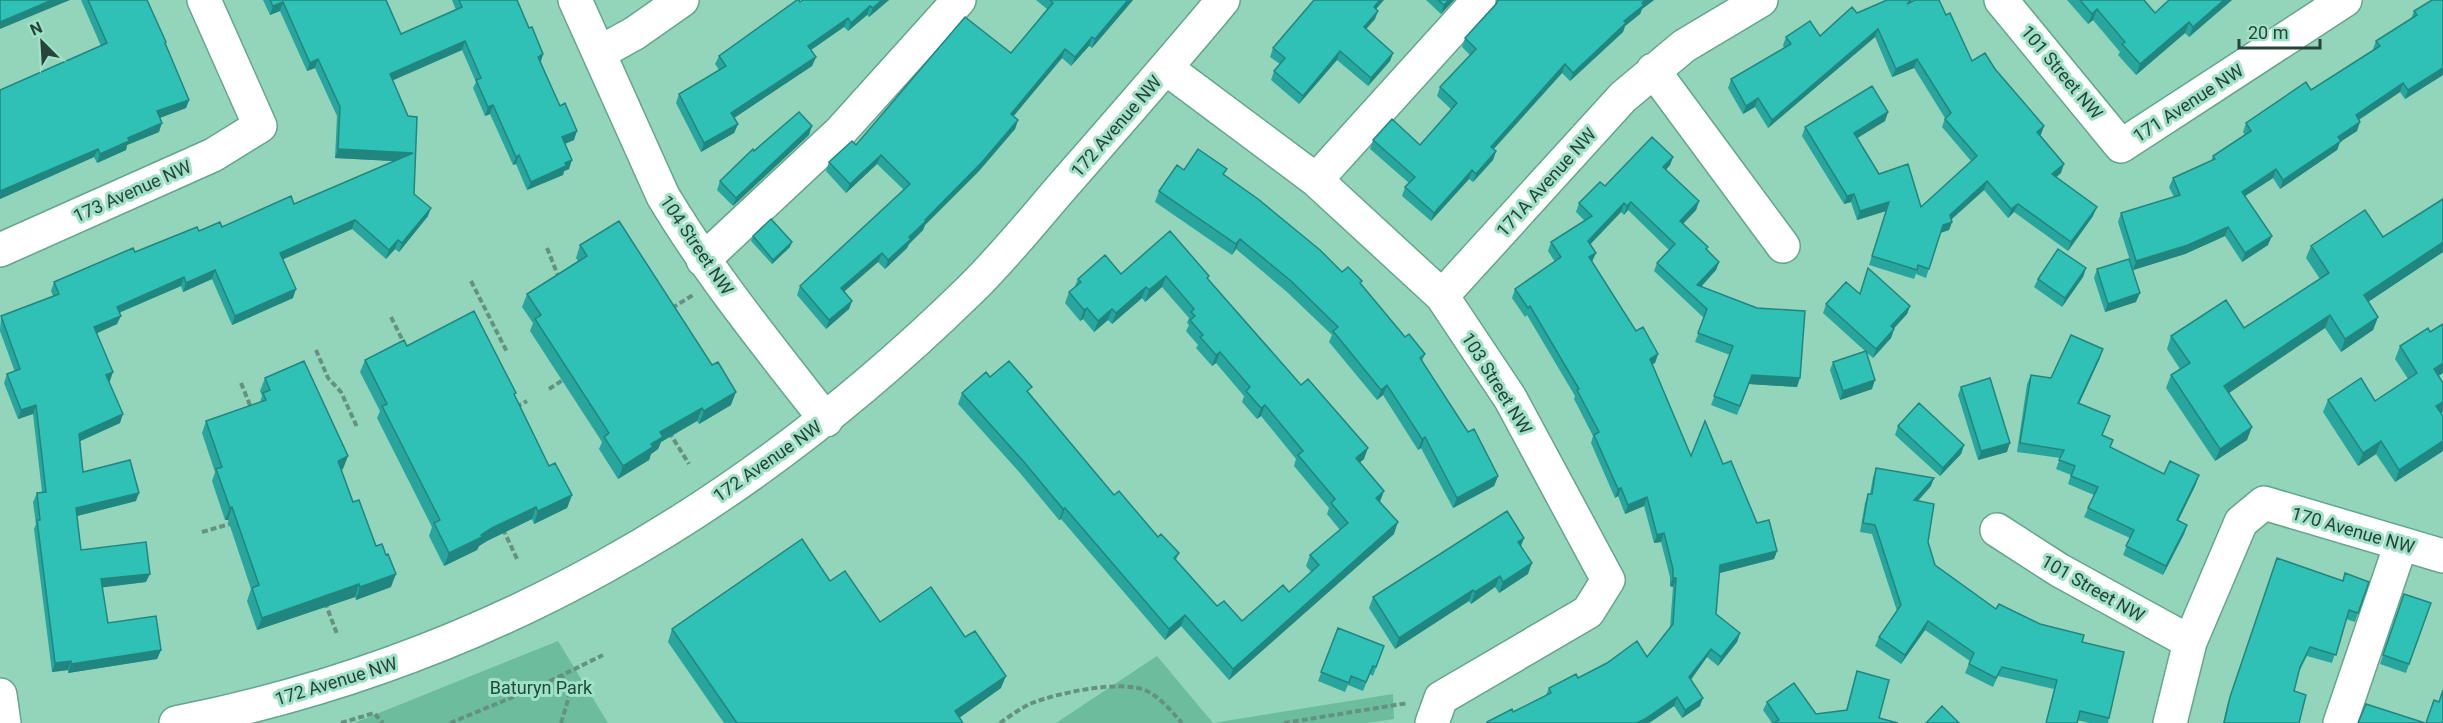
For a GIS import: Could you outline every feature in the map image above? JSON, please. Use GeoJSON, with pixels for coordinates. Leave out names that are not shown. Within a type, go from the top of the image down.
{"type":"FeatureCollection","features":[{"type":"Feature","properties":{"kind":"street","name":"173 Avenue NW"},"geometry":{"type":"LineString","coordinates":[[0,250],[213,155],[260,126],[204,0]]}},
{"type":"Feature","properties":{"kind":"street","name":"104 Street NW"},"geometry":{"type":"LineString","coordinates":[[575,0],[663,196],[703,260],[826,420]]}},
{"type":"Feature","properties":{"kind":"street"},"geometry":{"type":"LineString","coordinates":[[599,52],[635,33],[682,0]]}},
{"type":"Feature","properties":{"kind":"street"},"geometry":{"type":"LineString","coordinates":[[703,260],[840,132],[959,0]]}},
{"type":"Feature","properties":{"kind":"street","name":"172 Avenue NW"},"geometry":{"type":"LineString","coordinates":[[176,723],[232,712],[365,674],[439,647],[564,590],[683,519],[826,420],[882,372],[971,289],[1223,0]]}},
{"type":"Feature","properties":{"kind":"street"},"geometry":{"type":"LineString","coordinates":[[1316,180],[1479,0]]}},
{"type":"Feature","properties":{"kind":"street","name":"171A Avenue NW"},"geometry":{"type":"LineString","coordinates":[[1442,296],[1623,97],[1653,70],[1717,25],[1761,0]]}},
{"type":"Feature","properties":{"kind":"street","name":"101 Street NW"},"geometry":{"type":"LineString","coordinates":[[2001,0],[2121,146]]}},
{"type":"Feature","properties":{"kind":"street","name":"171 Avenue NW"},"geometry":{"type":"LineString","coordinates":[[2121,146],[2345,0]]}},
{"type":"Feature","properties":{"kind":"street","name":"103 Street NW"},"geometry":{"type":"LineString","coordinates":[[1166,68],[1316,180],[1442,296],[1510,398],[1608,580],[1588,612],[1437,710]]}},
{"type":"Feature","properties":{"kind":"street"},"geometry":{"type":"LineString","coordinates":[[1653,70],[1783,246]]}},
{"type":"Feature","properties":{"kind":"street","name":"170 Avenue NW"},"geometry":{"type":"LineString","coordinates":[[2190,642],[2241,522],[2264,503],[2443,556]]}},
{"type":"Feature","properties":{"kind":"street","name":"101 Street NW"},"geometry":{"type":"LineString","coordinates":[[1997,530],[2059,570],[2190,642]]}},
{"type":"Feature","properties":{"kind":"street"},"geometry":{"type":"LineString","coordinates":[[2340,723],[2401,544]]}},
{"type":"Feature","properties":{"kind":"street"},"geometry":{"type":"LineString","coordinates":[[2170,723],[2190,642]]}},
{"type":"Feature","properties":{"kind":"street"},"geometry":{"type":"LineString","coordinates":[[0,695],[4,723]]}},
{"type":"Feature","properties":{"kind":"path"},"geometry":{"type":"LineString","coordinates":[[547,248],[559,279],[567,286]]}},
{"type":"Feature","properties":{"kind":"path"},"geometry":{"type":"LineString","coordinates":[[471,281],[507,352]]}},
{"type":"Feature","properties":{"kind":"path"},"geometry":{"type":"LineString","coordinates":[[663,314],[693,295]]}},
{"type":"Feature","properties":{"kind":"path"},"geometry":{"type":"LineString","coordinates":[[391,317],[405,346]]}},
{"type":"Feature","properties":{"kind":"path"},"geometry":{"type":"LineString","coordinates":[[316,350],[328,378],[341,392],[357,427]]}},
{"type":"Feature","properties":{"kind":"path"},"geometry":{"type":"LineString","coordinates":[[549,389],[567,376]]}},
{"type":"Feature","properties":{"kind":"path"},"geometry":{"type":"LineString","coordinates":[[241,382],[254,414]]}},
{"type":"Feature","properties":{"kind":"path"},"geometry":{"type":"LineString","coordinates":[[507,411],[527,401]]}},
{"type":"Feature","properties":{"kind":"path"},"geometry":{"type":"LineString","coordinates":[[664,425],[689,464]]}},
{"type":"Feature","properties":{"kind":"path"},"geometry":{"type":"LineString","coordinates":[[498,519],[518,561]]}},
{"type":"Feature","properties":{"kind":"path"},"geometry":{"type":"LineString","coordinates":[[202,532],[236,522]]}},
{"type":"Feature","properties":{"kind":"path"},"geometry":{"type":"LineString","coordinates":[[322,591],[337,634]]}},
{"type":"Feature","properties":{"kind":"path"},"geometry":{"type":"LineString","coordinates":[[450,723],[603,655]]}},
{"type":"Feature","properties":{"kind":"path"},"geometry":{"type":"LineString","coordinates":[[561,723],[569,697],[562,675]]}},
{"type":"Feature","properties":{"kind":"path"},"geometry":{"type":"LineString","coordinates":[[1000,723],[1031,704],[1056,697],[1095,688],[1125,688],[1146,691],[1159,699],[1182,723]]}},
{"type":"Feature","properties":{"kind":"path"},"geometry":{"type":"LineString","coordinates":[[1284,723],[1437,710]]}},
{"type":"Feature","properties":{"kind":"path"},"geometry":{"type":"LineString","coordinates":[[341,723],[374,713],[383,723]]}},
{"type":"Feature","properties":{"kind":"green space","name":"Baturyn Park"},"geometry":{"type":"Polygon","coordinates":[[[558,641],[608,723],[354,723],[558,641]]]}},
{"type":"Feature","properties":{"kind":"green space"},"geometry":{"type":"Polygon","coordinates":[[[1157,656],[1213,723],[1056,723],[1157,656]]]}},
{"type":"Feature","properties":{"kind":"green space"},"geometry":{"type":"Polygon","coordinates":[[[1393,694],[1394,719],[1367,723],[1213,723],[1393,694]]]}},
{"type":"Feature","properties":{"kind":"building"},"geometry":{"type":"Polygon","coordinates":[[[0,0],[52,0],[0,22],[0,0]]]}},
{"type":"Feature","properties":{"kind":"building"},"geometry":{"type":"Polygon","coordinates":[[[88,0],[147,0],[189,100],[157,111],[162,123],[128,138],[129,141],[100,154],[98,149],[0,191],[0,90],[107,43],[88,0]]]}},
{"type":"Feature","properties":{"kind":"building"},"geometry":{"type":"Polygon","coordinates":[[[270,0],[386,0],[401,34],[462,7],[459,0],[517,0],[529,28],[532,27],[543,54],[538,57],[560,106],[565,103],[577,131],[562,137],[572,160],[565,163],[566,166],[531,182],[519,155],[516,157],[493,105],[488,107],[476,80],[481,78],[465,41],[390,74],[408,116],[417,117],[414,194],[431,208],[402,243],[398,240],[389,250],[355,220],[280,253],[296,289],[235,316],[215,270],[186,283],[184,277],[117,307],[121,316],[94,327],[113,372],[106,375],[123,414],[79,434],[83,472],[130,460],[139,493],[76,508],[81,550],[146,542],[150,574],[101,579],[108,623],[156,616],[161,650],[71,664],[71,661],[55,663],[37,520],[40,520],[37,493],[46,492],[36,405],[21,410],[7,374],[20,369],[1,316],[59,294],[54,282],[133,248],[135,252],[197,227],[199,231],[220,222],[222,227],[291,196],[294,204],[413,153],[338,149],[340,107],[318,59],[310,63],[283,2],[273,6],[270,0]]]}},
{"type":"Feature","properties":{"kind":"building"},"geometry":{"type":"Polygon","coordinates":[[[797,0],[800,2],[803,0],[882,0],[873,8],[870,6],[851,23],[848,18],[808,46],[816,57],[731,113],[738,124],[704,143],[679,94],[726,66],[719,56],[797,0]]]}},
{"type":"Feature","properties":{"kind":"building"},"geometry":{"type":"Polygon","coordinates":[[[1050,0],[1128,0],[1095,39],[1092,37],[1075,57],[1065,49],[1011,114],[1018,120],[982,162],[909,237],[911,239],[888,260],[882,253],[841,288],[852,301],[829,320],[800,286],[910,184],[881,155],[850,184],[829,162],[852,141],[856,145],[965,17],[1011,53],[1053,3],[1050,0]]]}},
{"type":"Feature","properties":{"kind":"building"},"geometry":{"type":"Polygon","coordinates":[[[1314,0],[1380,0],[1374,7],[1378,11],[1364,27],[1393,53],[1371,78],[1340,51],[1303,96],[1274,71],[1285,58],[1273,48],[1314,0]]]}},
{"type":"Feature","properties":{"kind":"building"},"geometry":{"type":"Polygon","coordinates":[[[1438,0],[1449,0],[1444,5],[1438,0]]]}},
{"type":"Feature","properties":{"kind":"building"},"geometry":{"type":"Polygon","coordinates":[[[1498,0],[1646,0],[1642,3],[1644,5],[1624,21],[1626,23],[1573,73],[1565,64],[1491,147],[1496,151],[1476,174],[1472,170],[1434,213],[1405,187],[1415,177],[1373,140],[1392,119],[1420,145],[1457,103],[1440,87],[1476,49],[1465,38],[1498,0]]]}},
{"type":"Feature","properties":{"kind":"building"},"geometry":{"type":"Polygon","coordinates":[[[1887,0],[1911,0],[1907,4],[1915,0],[1939,0],[1946,15],[1950,13],[1972,61],[1985,53],[1995,69],[2044,126],[2037,132],[2064,164],[2052,174],[2097,207],[2071,242],[2018,204],[2011,209],[1987,181],[1950,215],[1952,222],[1943,225],[1929,269],[1918,265],[1917,270],[1872,256],[1889,202],[1860,211],[1854,194],[1847,196],[1805,127],[1872,86],[1888,112],[1854,133],[1879,174],[1908,164],[1921,207],[1977,156],[1945,119],[1951,113],[1917,59],[1896,69],[1878,29],[1772,120],[1758,98],[1746,106],[1731,79],[1791,44],[1786,37],[1810,21],[1820,36],[1852,7],[1857,13],[1887,0]]]}},
{"type":"Feature","properties":{"kind":"building"},"geometry":{"type":"Polygon","coordinates":[[[2080,0],[2144,0],[2155,13],[2169,0],[2224,0],[2193,27],[2189,22],[2140,64],[2122,44],[2125,42],[2097,9],[2092,14],[2080,0]]]}},
{"type":"Feature","properties":{"kind":"building"},"geometry":{"type":"Polygon","coordinates":[[[2432,0],[2443,0],[2443,68],[2408,90],[2403,83],[2356,115],[2360,122],[2338,137],[2341,141],[2283,180],[2276,169],[2242,192],[2272,236],[2245,253],[2228,227],[2188,245],[2136,261],[2121,213],[2180,195],[2173,178],[2215,159],[2213,156],[2251,131],[2246,123],[2306,82],[2311,90],[2380,46],[2376,41],[2417,15],[2414,11],[2432,0]]]}},
{"type":"Feature","properties":{"kind":"building"},"geometry":{"type":"Polygon","coordinates":[[[799,112],[812,126],[736,198],[720,181],[753,149],[754,151],[799,112]]]}},
{"type":"Feature","properties":{"kind":"building"},"geometry":{"type":"Polygon","coordinates":[[[1652,137],[1673,157],[1663,167],[1699,201],[1680,221],[1708,247],[1706,249],[1719,262],[1697,285],[1757,308],[1805,311],[1800,378],[1752,375],[1740,406],[1714,396],[1733,346],[1698,333],[1707,309],[1657,263],[1675,244],[1631,202],[1627,206],[1624,203],[1588,241],[1596,253],[1589,257],[1636,331],[1643,327],[1658,354],[1650,359],[1691,456],[1705,421],[1723,464],[1731,461],[1757,523],[1769,520],[1777,551],[1720,565],[1716,614],[1740,633],[1721,657],[1711,649],[1689,677],[1703,698],[1685,710],[1677,697],[1637,723],[1488,723],[1512,709],[1513,712],[1551,693],[1549,688],[1576,674],[1578,678],[1607,663],[1637,641],[1647,657],[1673,624],[1676,578],[1673,578],[1664,533],[1657,535],[1647,497],[1628,505],[1621,488],[1618,489],[1594,435],[1599,432],[1577,390],[1579,389],[1530,306],[1528,308],[1515,289],[1561,257],[1551,242],[1592,216],[1579,203],[1600,182],[1605,186],[1652,137]]]}},
{"type":"Feature","properties":{"kind":"building"},"geometry":{"type":"Polygon","coordinates":[[[1198,149],[1227,169],[1223,174],[1258,199],[1320,250],[1342,272],[1348,267],[1362,281],[1360,283],[1405,337],[1409,334],[1425,354],[1420,358],[1468,432],[1474,429],[1498,476],[1457,498],[1425,437],[1422,439],[1387,385],[1381,390],[1333,331],[1338,327],[1291,281],[1240,239],[1236,244],[1159,191],[1177,165],[1184,170],[1198,149]]]}},
{"type":"Feature","properties":{"kind":"building"},"geometry":{"type":"Polygon","coordinates":[[[2443,199],[2443,242],[2364,295],[2378,317],[2345,339],[2330,315],[2224,386],[2252,427],[2220,449],[2171,375],[2190,363],[2171,336],[2226,300],[2244,328],[2329,273],[2311,246],[2365,210],[2383,237],[2443,199]]]}},
{"type":"Feature","properties":{"kind":"building"},"geometry":{"type":"Polygon","coordinates":[[[771,219],[792,242],[773,260],[753,236],[771,219]]]}},
{"type":"Feature","properties":{"kind":"building"},"geometry":{"type":"Polygon","coordinates":[[[619,221],[712,365],[718,362],[736,392],[704,411],[702,408],[660,432],[663,437],[651,444],[653,447],[623,466],[604,437],[609,433],[535,319],[541,315],[527,294],[587,256],[580,245],[619,221]]]}},
{"type":"Feature","properties":{"kind":"building"},"geometry":{"type":"Polygon","coordinates":[[[1170,231],[1209,276],[1207,278],[1301,385],[1308,379],[1368,448],[1356,458],[1384,491],[1376,498],[1398,522],[1233,669],[1185,615],[1169,629],[962,393],[986,372],[990,377],[1009,361],[1032,387],[1027,391],[1114,495],[1119,491],[1158,537],[1161,534],[1179,553],[1174,558],[1217,606],[1224,601],[1242,621],[1283,585],[1289,592],[1319,565],[1310,555],[1348,523],[1331,503],[1335,499],[1298,455],[1303,451],[1265,405],[1261,408],[1246,391],[1250,387],[1220,352],[1216,355],[1200,337],[1203,335],[1190,320],[1195,316],[1191,312],[1194,309],[1166,276],[1149,290],[1146,287],[1116,313],[1112,309],[1098,321],[1087,308],[1084,310],[1069,292],[1081,282],[1078,279],[1105,255],[1121,274],[1170,231]]]}},
{"type":"Feature","properties":{"kind":"building"},"geometry":{"type":"Polygon","coordinates":[[[2058,249],[2086,268],[2065,298],[2038,279],[2058,249]]]}},
{"type":"Feature","properties":{"kind":"building"},"geometry":{"type":"Polygon","coordinates":[[[2129,259],[2140,293],[2108,304],[2097,269],[2129,259]]]}},
{"type":"Feature","properties":{"kind":"building"},"geometry":{"type":"Polygon","coordinates":[[[1868,268],[1910,306],[1891,326],[1894,329],[1876,349],[1826,304],[1846,282],[1860,294],[1868,268]]]}},
{"type":"Feature","properties":{"kind":"building"},"geometry":{"type":"Polygon","coordinates":[[[474,311],[516,393],[514,394],[549,466],[555,463],[572,495],[538,511],[536,507],[492,528],[481,535],[482,537],[449,553],[434,523],[440,520],[382,406],[387,404],[365,360],[404,340],[407,346],[474,311]]]}},
{"type":"Feature","properties":{"kind":"building"},"geometry":{"type":"Polygon","coordinates":[[[2443,324],[2443,363],[2434,369],[2443,383],[2443,402],[2436,406],[2443,416],[2443,441],[2399,470],[2381,441],[2363,453],[2328,400],[2361,378],[2375,401],[2417,373],[2400,346],[2428,328],[2430,332],[2443,324]]]}},
{"type":"Feature","properties":{"kind":"building"},"geometry":{"type":"Polygon","coordinates":[[[2071,335],[2103,349],[2078,403],[2110,416],[2102,435],[2113,440],[2110,447],[2164,474],[2170,461],[2199,475],[2177,520],[2187,525],[2166,566],[2126,546],[2134,530],[2088,508],[2098,487],[2071,476],[2075,466],[2059,460],[2064,450],[2020,443],[2031,375],[2051,378],[2071,335]]]}},
{"type":"Feature","properties":{"kind":"building"},"geometry":{"type":"Polygon","coordinates":[[[1866,351],[1875,380],[1843,391],[1833,362],[1866,351]]]}},
{"type":"Feature","properties":{"kind":"building"},"geometry":{"type":"Polygon","coordinates":[[[304,361],[348,456],[338,461],[353,502],[359,500],[376,546],[382,544],[396,574],[360,587],[359,584],[262,618],[252,588],[259,585],[216,469],[222,467],[206,421],[266,400],[263,393],[270,390],[265,378],[304,361]]]}},
{"type":"Feature","properties":{"kind":"building"},"geometry":{"type":"Polygon","coordinates":[[[1990,378],[2010,443],[1981,451],[1961,387],[1990,378]]]}},
{"type":"Feature","properties":{"kind":"building"},"geometry":{"type":"Polygon","coordinates":[[[1919,403],[1964,445],[1943,468],[1898,426],[1919,403]]]}},
{"type":"Feature","properties":{"kind":"building"},"geometry":{"type":"Polygon","coordinates":[[[1876,468],[1934,478],[1914,500],[1934,504],[1928,542],[1935,565],[1996,609],[1999,604],[2040,624],[2084,635],[2082,642],[2124,652],[2109,718],[2080,711],[2077,723],[2046,723],[2057,680],[2002,667],[1996,678],[1969,664],[1974,653],[1928,621],[1905,655],[1879,637],[1901,605],[1875,525],[1863,523],[1868,494],[1872,494],[1876,468]]]}},
{"type":"Feature","properties":{"kind":"building"},"geometry":{"type":"Polygon","coordinates":[[[1507,511],[1524,538],[1518,542],[1532,563],[1503,582],[1500,576],[1475,592],[1473,590],[1399,638],[1373,597],[1507,511]]]}},
{"type":"Feature","properties":{"kind":"building"},"geometry":{"type":"Polygon","coordinates":[[[802,539],[830,581],[845,571],[880,622],[931,587],[965,637],[975,631],[1006,676],[955,711],[963,723],[737,723],[672,629],[802,539]]]}},
{"type":"Feature","properties":{"kind":"building"},"geometry":{"type":"Polygon","coordinates":[[[2277,558],[2343,581],[2345,573],[2369,582],[2358,613],[2349,610],[2336,655],[2310,647],[2300,667],[2294,691],[2306,695],[2299,723],[2224,723],[2230,697],[2277,558]]]}},
{"type":"Feature","properties":{"kind":"building"},"geometry":{"type":"Polygon","coordinates":[[[2404,594],[2431,603],[2409,664],[2383,655],[2404,594]]]}},
{"type":"Feature","properties":{"kind":"building"},"geometry":{"type":"Polygon","coordinates":[[[1338,628],[1384,646],[1376,667],[1373,666],[1366,682],[1351,676],[1349,683],[1321,672],[1338,628]]]}},
{"type":"Feature","properties":{"kind":"building"},"geometry":{"type":"Polygon","coordinates":[[[1857,671],[1889,680],[1879,718],[1898,723],[1774,723],[1779,720],[1767,702],[1794,683],[1816,714],[1847,710],[1857,671]]]}},
{"type":"Feature","properties":{"kind":"building"},"geometry":{"type":"Polygon","coordinates":[[[2443,690],[2443,723],[2426,723],[2434,700],[2439,702],[2443,690]]]}},
{"type":"Feature","properties":{"kind":"building"},"geometry":{"type":"Polygon","coordinates":[[[2366,704],[2425,723],[2358,723],[2366,704]]]}},
{"type":"Feature","properties":{"kind":"building"},"geometry":{"type":"Polygon","coordinates":[[[1942,706],[1959,723],[1926,723],[1942,706]]]}}]}
